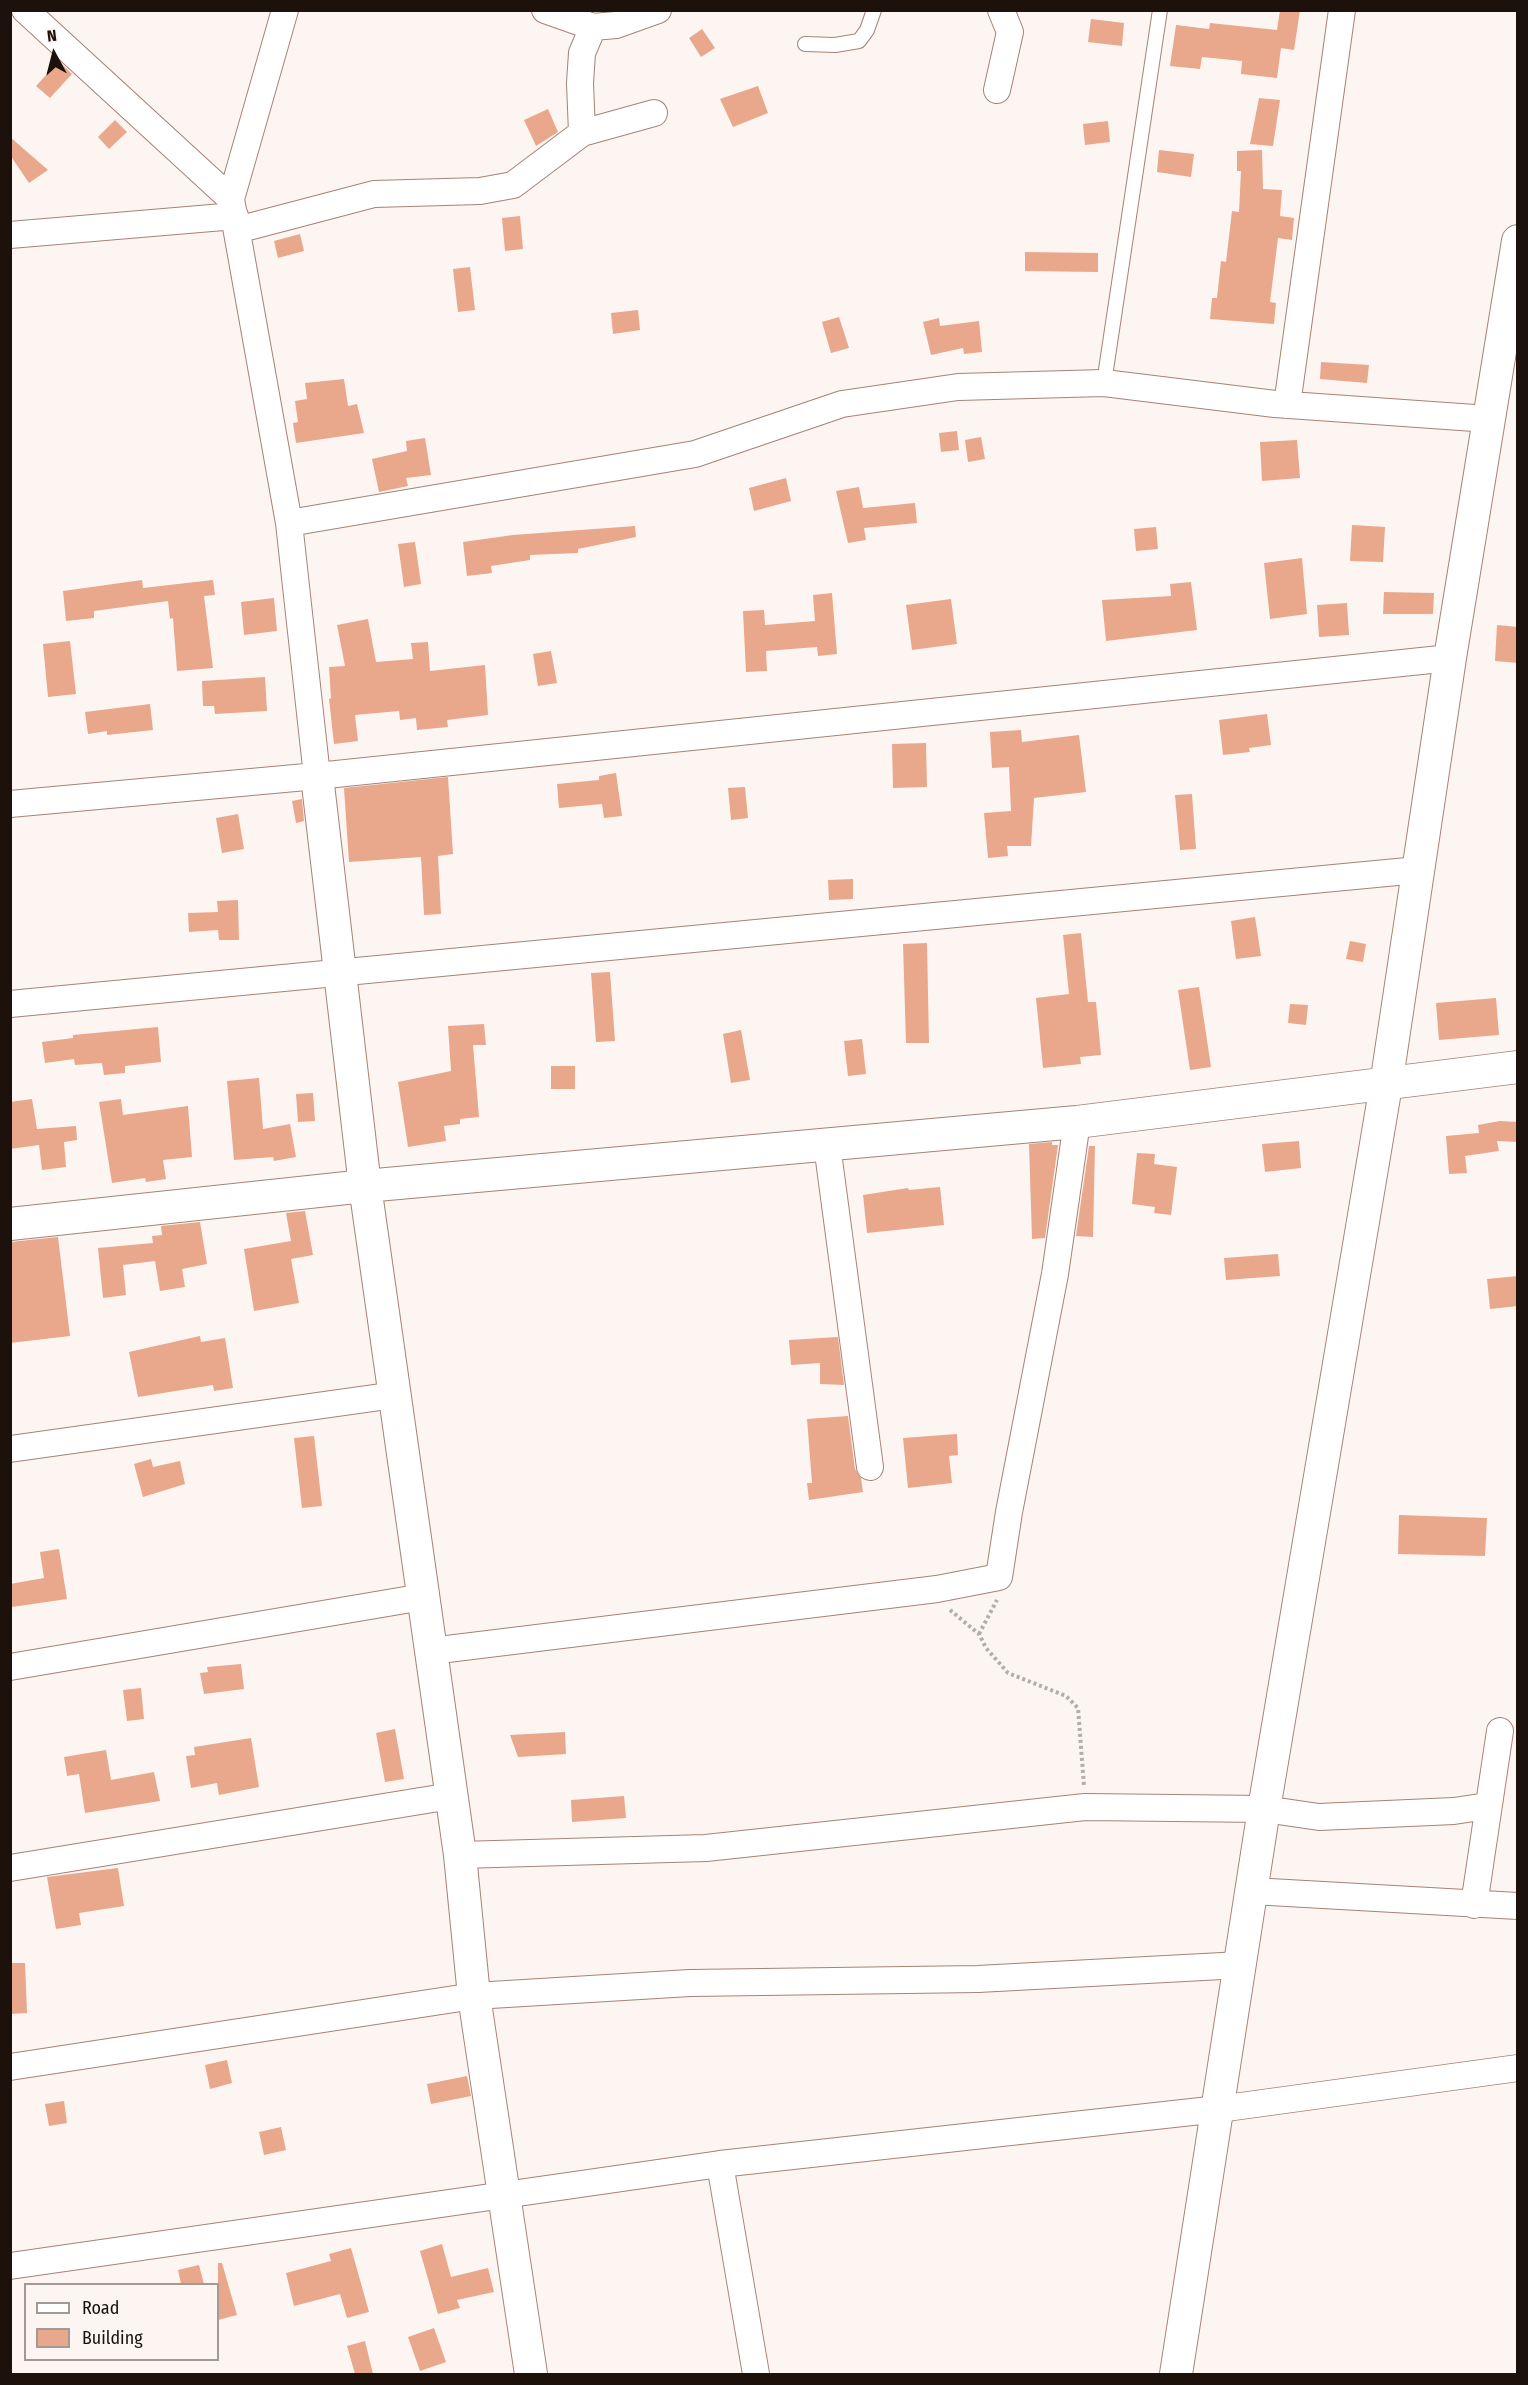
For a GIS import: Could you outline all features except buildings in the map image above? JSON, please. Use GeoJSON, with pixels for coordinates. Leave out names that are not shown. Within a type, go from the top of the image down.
{"type":"FeatureCollection","features":[{"type":"Feature","properties":{"kind":"street"},"geometry":{"type":"LineString","coordinates":[[25,10],[234,215]]}},
{"type":"Feature","properties":{"kind":"street"},"geometry":{"type":"LineString","coordinates":[[285,10],[234,215],[289,523],[365,1186],[460,1855],[474,1996],[531,2374]]}},
{"type":"Feature","properties":{"kind":"street"},"geometry":{"type":"LineString","coordinates":[[545,10],[593,27],[616,25],[658,10]]}},
{"type":"Feature","properties":{"kind":"street"},"geometry":{"type":"LineString","coordinates":[[997,90],[1010,32],[1001,10]]}},
{"type":"Feature","properties":{"kind":"street"},"geometry":{"type":"LineString","coordinates":[[1287,405],[1342,10]]}},
{"type":"Feature","properties":{"kind":"street"},"geometry":{"type":"LineString","coordinates":[[582,133],[580,83],[582,53],[593,27]]}},
{"type":"Feature","properties":{"kind":"street"},"geometry":{"type":"LineString","coordinates":[[10,235],[234,215],[374,194],[480,191],[513,185],[582,133],[654,113]]}},
{"type":"Feature","properties":{"kind":"street"},"geometry":{"type":"LineString","coordinates":[[1176,2374],[1264,1809],[1386,1085],[1450,658],[1518,241]]}},
{"type":"Feature","properties":{"kind":"street"},"geometry":{"type":"LineString","coordinates":[[289,523],[695,454],[843,404],[958,387],[1104,383],[1287,405],[1489,419]]}},
{"type":"Feature","properties":{"kind":"street"},"geometry":{"type":"LineString","coordinates":[[10,804],[317,776],[1450,658]]}},
{"type":"Feature","properties":{"kind":"street"},"geometry":{"type":"LineString","coordinates":[[10,1004],[1418,870]]}},
{"type":"Feature","properties":{"kind":"street"},"geometry":{"type":"LineString","coordinates":[[10,1224],[365,1186],[1077,1122],[1518,1067]]}},
{"type":"Feature","properties":{"kind":"street"},"geometry":{"type":"LineString","coordinates":[[431,1651],[937,1589],[999,1578],[1009,1512],[1055,1274],[1077,1122]]}},
{"type":"Feature","properties":{"kind":"street"},"geometry":{"type":"LineString","coordinates":[[827,1144],[870,1467]]}},
{"type":"Feature","properties":{"kind":"street"},"geometry":{"type":"LineString","coordinates":[[10,1449],[394,1395]]}},
{"type":"Feature","properties":{"kind":"street"},"geometry":{"type":"LineString","coordinates":[[10,1667],[423,1597]]}},
{"type":"Feature","properties":{"kind":"street"},"geometry":{"type":"LineString","coordinates":[[1474,1905],[1500,1731]]}},
{"type":"Feature","properties":{"kind":"street"},"geometry":{"type":"LineString","coordinates":[[10,1868],[451,1796]]}},
{"type":"Feature","properties":{"kind":"street"},"geometry":{"type":"LineString","coordinates":[[460,1855],[706,1848],[1085,1807],[1264,1809],[1320,1817],[1454,1811],[1487,1806]]}},
{"type":"Feature","properties":{"kind":"street"},"geometry":{"type":"LineString","coordinates":[[1252,1891],[1518,1906]]}},
{"type":"Feature","properties":{"kind":"street"},"geometry":{"type":"LineString","coordinates":[[10,2067],[474,1996],[690,1983],[978,1979],[1241,1965]]}},
{"type":"Feature","properties":{"kind":"street"},"geometry":{"type":"LineString","coordinates":[[10,2266],[720,2164],[1219,2109],[1518,2068]]}},
{"type":"Feature","properties":{"kind":"street"},"geometry":{"type":"LineString","coordinates":[[720,2164],[756,2374]]}},
{"type":"Feature","properties":{"kind":"lane"},"geometry":{"type":"LineString","coordinates":[[804,44],[835,45],[859,40],[867,30],[874,10]]}},
{"type":"Feature","properties":{"kind":"lane"},"geometry":{"type":"LineString","coordinates":[[1104,383],[1160,10]]}},
{"type":"Feature","properties":{"kind":"path"},"geometry":{"type":"LineString","coordinates":[[979,1634],[998,1599],[999,1578]]}},
{"type":"Feature","properties":{"kind":"path"},"geometry":{"type":"LineString","coordinates":[[937,1589],[952,1614],[979,1634],[986,1648],[1008,1673],[1042,1684],[1066,1696],[1078,1708],[1085,1807]]}}]}
